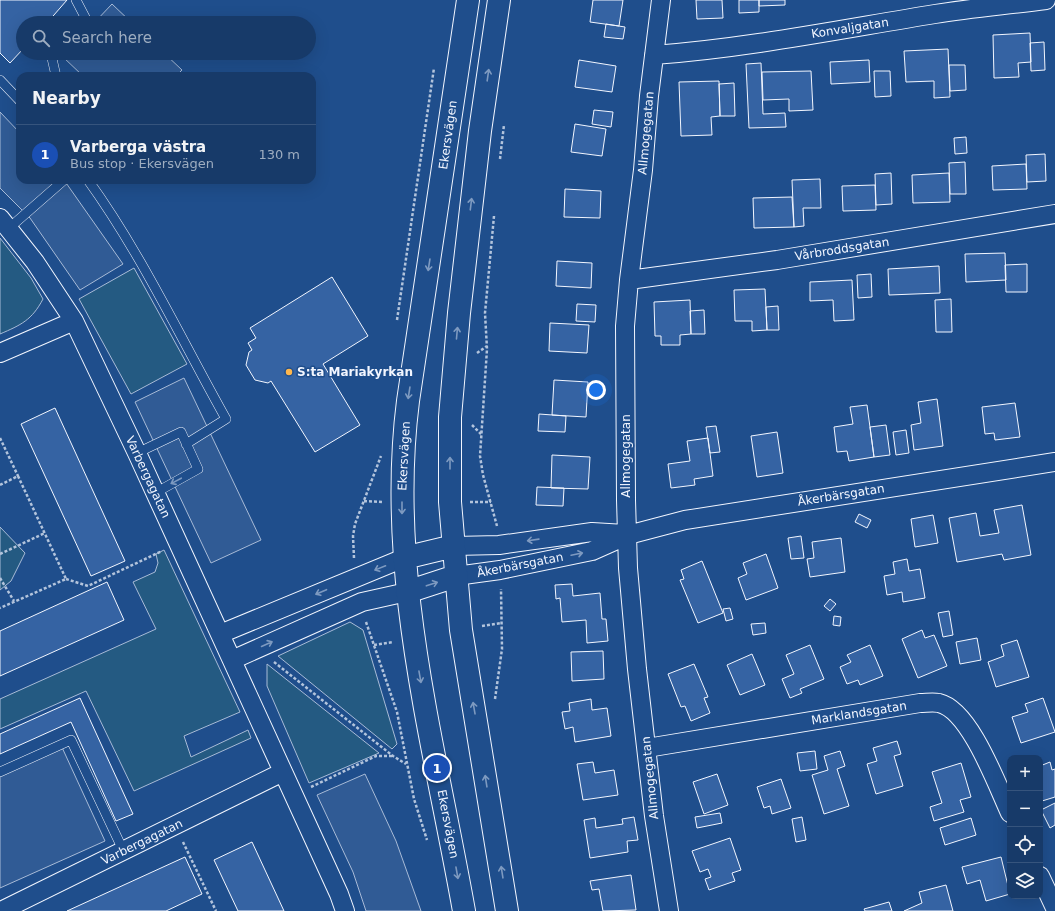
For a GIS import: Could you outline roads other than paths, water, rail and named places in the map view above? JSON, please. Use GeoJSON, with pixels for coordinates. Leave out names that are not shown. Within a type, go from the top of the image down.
{"type":"FeatureCollection","features":[{"type":"Feature","properties":{"kind":"main road","name":"Ekersvägen"},"geometry":{"type":"LineString","coordinates":[[464,911],[413,638],[404,558],[402,502],[404,432],[468,0]]}},
{"type":"Feature","properties":{"kind":"main road"},"geometry":{"type":"LineString","coordinates":[[499,0],[479,139],[459,312],[450,417],[450,502],[461,630],[508,911]]}},
{"type":"Feature","properties":{"kind":"main road"},"geometry":{"type":"LineString","coordinates":[[404,558],[454,546]]}},
{"type":"Feature","properties":{"kind":"main road"},"geometry":{"type":"LineString","coordinates":[[407,592],[456,576]]}},
{"type":"Feature","properties":{"kind":"street","name":"Allmogegatan"},"geometry":{"type":"LineString","coordinates":[[661,0],[625,326],[626,500],[628,568],[637,669],[654,816],[668,911]]}},
{"type":"Feature","properties":{"kind":"street","name":"Konvaljgatan"},"geometry":{"type":"LineString","coordinates":[[654,55],[837,32],[936,14],[1046,0]]}},
{"type":"Feature","properties":{"kind":"street","name":"Vårbroddsgatan"},"geometry":{"type":"LineString","coordinates":[[629,280],[785,258],[1055,214]]}},
{"type":"Feature","properties":{"kind":"street","name":"Varbergagatan"},"geometry":{"type":"LineString","coordinates":[[4,223],[35,262],[74,321],[137,453],[346,911]]}},
{"type":"Feature","properties":{"kind":"street"},"geometry":{"type":"LineString","coordinates":[[0,354],[74,321]]}},
{"type":"Feature","properties":{"kind":"street","name":"Åkerbärsgatan"},"geometry":{"type":"LineString","coordinates":[[456,576],[500,570],[592,551],[628,534],[685,520],[1055,462]]}},
{"type":"Feature","properties":{"kind":"street","name":"Åkerbärsgatan"},"geometry":{"type":"LineString","coordinates":[[454,546],[499,545],[592,532],[628,534]]}},
{"type":"Feature","properties":{"kind":"street"},"geometry":{"type":"LineString","coordinates":[[220,634],[404,558]]}},
{"type":"Feature","properties":{"kind":"street"},"geometry":{"type":"LineString","coordinates":[[232,660],[362,602],[407,592]]}},
{"type":"Feature","properties":{"kind":"street","name":"Marklandsgatan"},"geometry":{"type":"LineString","coordinates":[[647,748],[920,703],[939,703],[954,711],[967,725],[1007,807]]}},
{"type":"Feature","properties":{"kind":"street","name":"Varbergagatan"},"geometry":{"type":"LineString","coordinates":[[1,909],[283,772]]}},
{"type":"Feature","properties":{"kind":"street"},"geometry":{"type":"LineString","coordinates":[[1043,882],[1055,908]]}},
{"type":"Feature","properties":{"kind":"lane"},"geometry":{"type":"LineString","coordinates":[[76,0],[84,16]]}},
{"type":"Feature","properties":{"kind":"lane"},"geometry":{"type":"LineString","coordinates":[[52,60],[55,72]]}},
{"type":"Feature","properties":{"kind":"lane"},"geometry":{"type":"LineString","coordinates":[[0,80],[16,97]]}},
{"type":"Feature","properties":{"kind":"lane"},"geometry":{"type":"LineString","coordinates":[[4,223],[58,184]]}},
{"type":"Feature","properties":{"kind":"lane"},"geometry":{"type":"LineString","coordinates":[[91,184],[113,215],[144,267],[226,419],[186,444]]}},
{"type":"Feature","properties":{"kind":"lane"},"geometry":{"type":"LineString","coordinates":[[137,453],[181,432],[198,470],[155,493]]}},
{"type":"Feature","properties":{"kind":"lane"},"geometry":{"type":"LineString","coordinates":[[0,772],[71,740],[123,850]]}},
{"type":"Feature","properties":{"kind":"place","name":"S:ta Mariakyrkan"},"geometry":{"type":"Point","coordinates":[289,372]}},
{"type":"Feature","properties":{"kind":"place","name":"Varberga västra"},"geometry":{"type":"Point","coordinates":[437,768]}}]}
